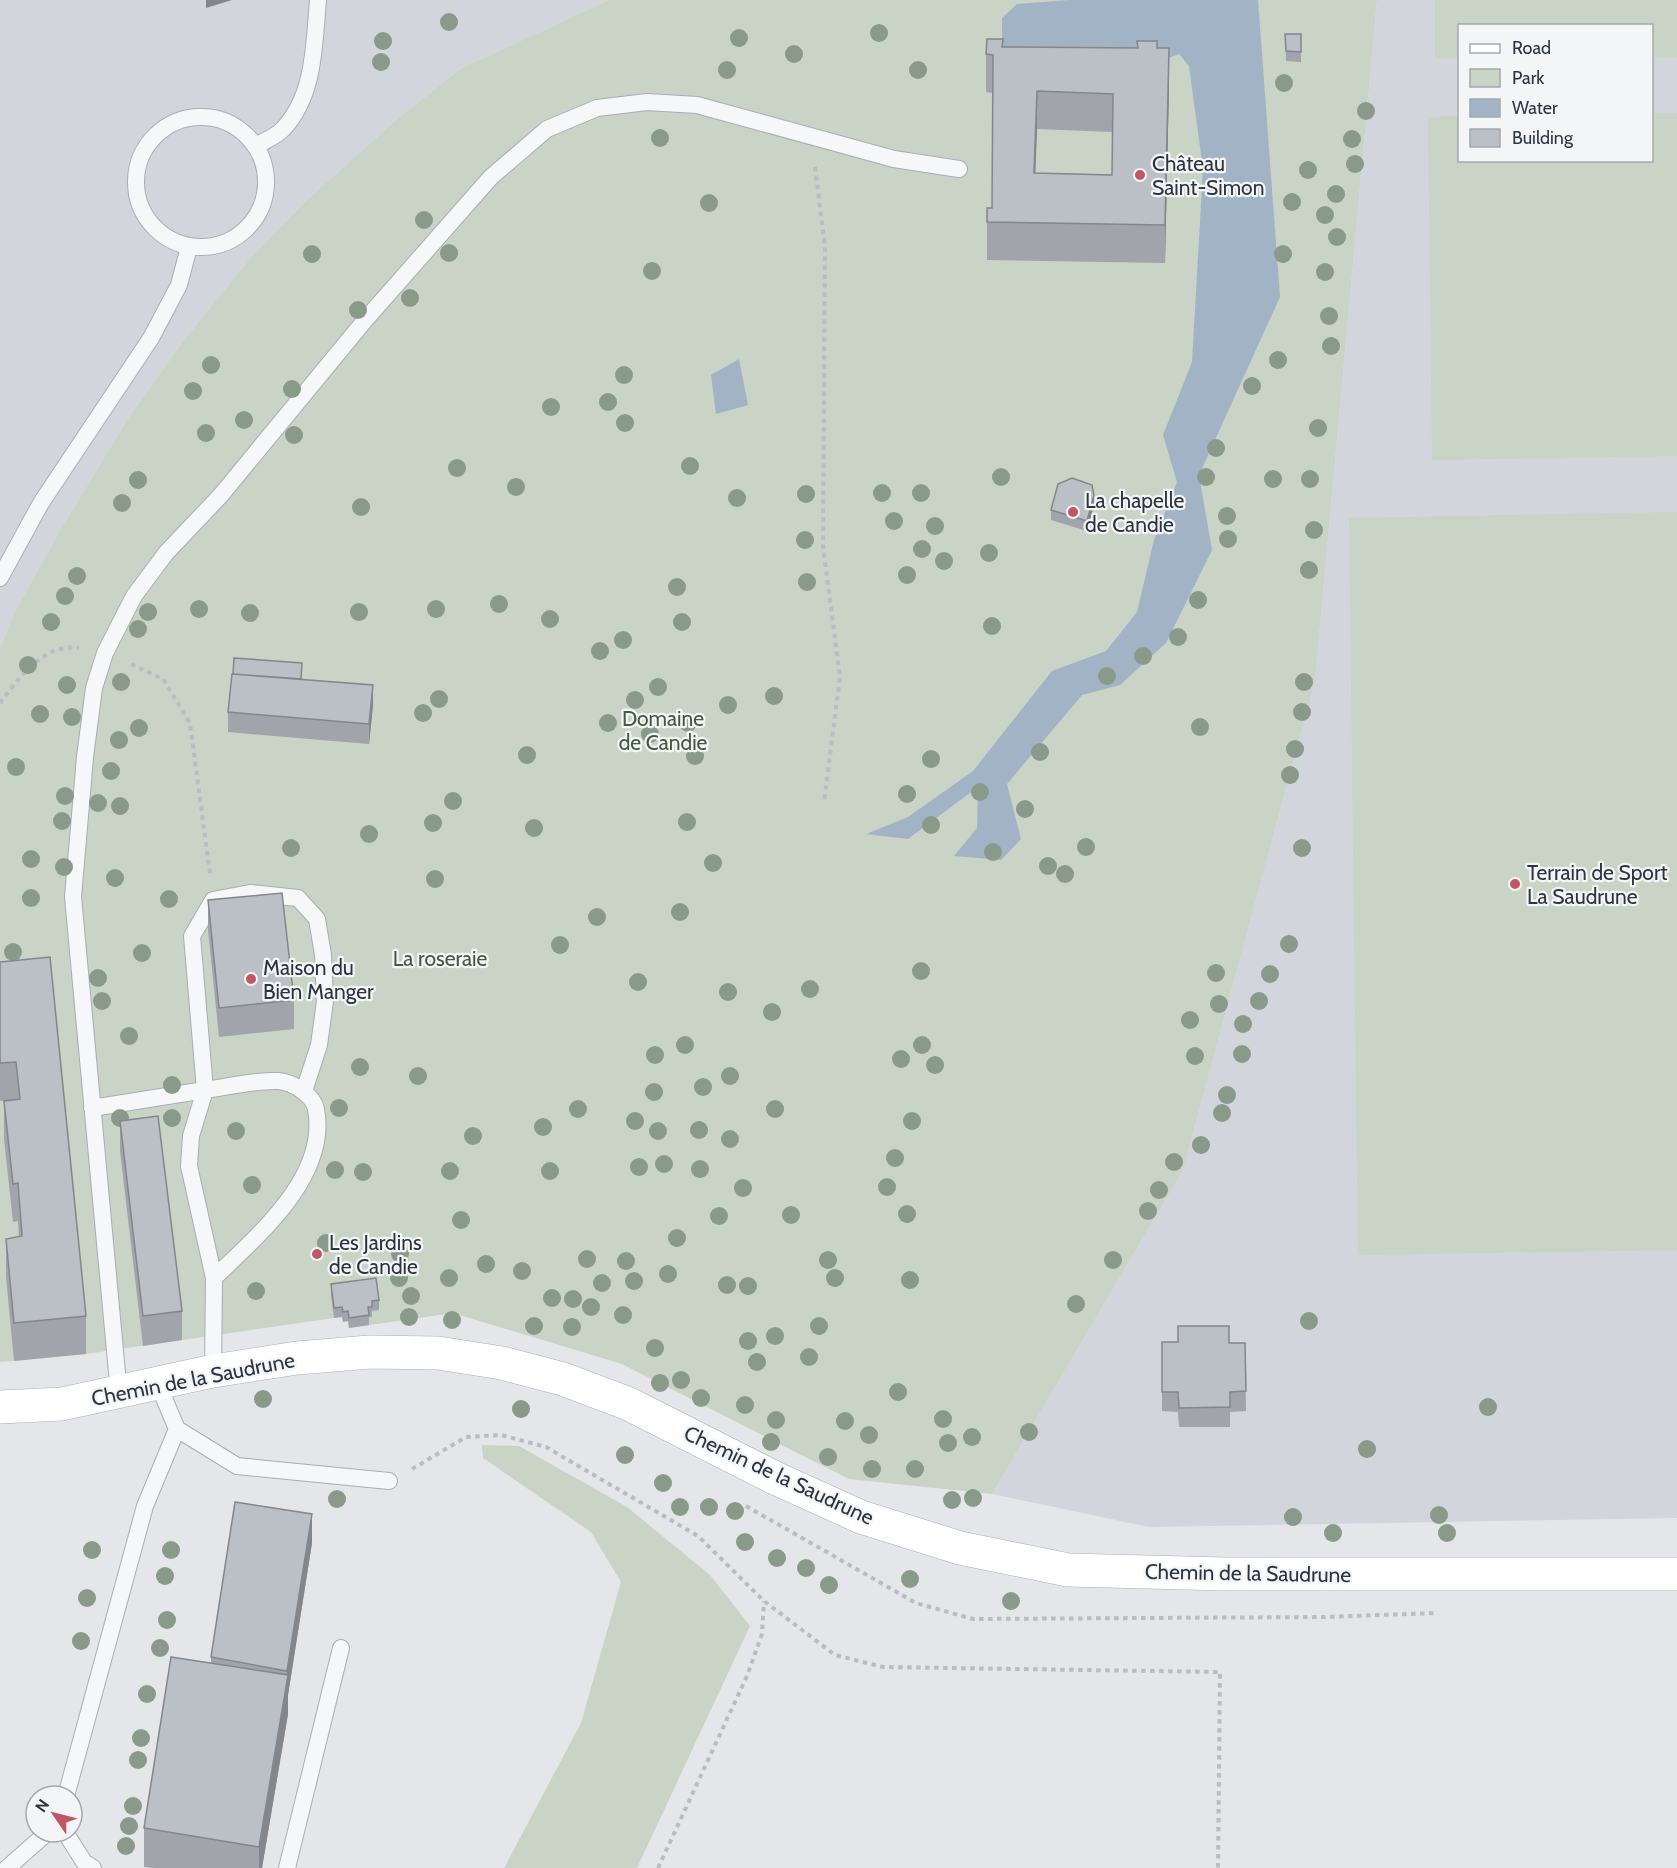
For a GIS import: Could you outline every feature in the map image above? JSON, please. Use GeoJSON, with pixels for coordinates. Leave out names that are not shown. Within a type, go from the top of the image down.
{"type":"FeatureCollection","features":[{"type":"Feature","properties":{"kind":"street","name":"Chemin de la Saudrune"},"geometry":{"type":"LineString","coordinates":[[1,1400],[62,1404],[119,1394],[213,1371],[297,1358],[370,1352],[438,1353],[502,1363],[563,1378],[629,1404],[775,1478],[861,1516],[960,1548],[1068,1570],[1226,1574],[1677,1574]]}},
{"type":"Feature","properties":{"kind":"lane"},"geometry":{"type":"LineString","coordinates":[[256,146],[282,130],[300,106],[311,72],[318,0]]}},
{"type":"Feature","properties":{"kind":"lane"},"geometry":{"type":"LineString","coordinates":[[119,1394],[73,897],[85,757],[94,688],[105,652],[134,596],[166,553],[221,495],[366,319],[491,177],[547,129],[597,108],[647,102],[698,105],[894,159],[959,169]]}},
{"type":"Feature","properties":{"kind":"lane"},"geometry":{"type":"LineString","coordinates":[[195,116],[228,122],[256,146],[266,172],[262,205],[241,234],[215,246],[189,246],[160,234],[141,210],[135,176],[145,146],[169,124],[195,116]]}},
{"type":"Feature","properties":{"kind":"lane"},"geometry":{"type":"LineString","coordinates":[[0,578],[41,503],[151,338],[179,285],[189,246]]}},
{"type":"Feature","properties":{"kind":"lane"},"geometry":{"type":"LineString","coordinates":[[213,1371],[213,1278],[189,1166],[191,1136],[205,1090],[192,936],[213,900],[250,893],[298,898],[317,919],[323,955],[325,1000],[319,1046],[304,1091]]}},
{"type":"Feature","properties":{"kind":"lane"},"geometry":{"type":"LineString","coordinates":[[92,1108],[280,1081],[304,1091],[315,1103],[319,1124],[312,1155],[294,1194],[265,1228],[213,1278]]}},
{"type":"Feature","properties":{"kind":"lane"},"geometry":{"type":"LineString","coordinates":[[158,1384],[177,1429],[237,1466],[390,1481]]}},
{"type":"Feature","properties":{"kind":"lane"},"geometry":{"type":"LineString","coordinates":[[69,1784],[145,1506],[177,1429]]}},
{"type":"Feature","properties":{"kind":"lane"},"geometry":{"type":"LineString","coordinates":[[287,1868],[341,1648]]}},
{"type":"Feature","properties":{"kind":"lane"},"geometry":{"type":"LineString","coordinates":[[7,1868],[34,1844]]}},
{"type":"Feature","properties":{"kind":"lane"},"geometry":{"type":"LineString","coordinates":[[73,1844],[84,1862],[93,1868]]}},
{"type":"Feature","properties":{"kind":"path"},"geometry":{"type":"LineString","coordinates":[[807,136],[815,166],[825,246],[823,546],[840,677],[824,802]]}},
{"type":"Feature","properties":{"kind":"path"},"geometry":{"type":"LineString","coordinates":[[0,703],[30,664],[68,646],[105,652],[163,679],[190,723],[213,900]]}},
{"type":"Feature","properties":{"kind":"path"},"geometry":{"type":"LineString","coordinates":[[390,1481],[466,1437],[501,1435],[546,1447],[698,1536],[764,1600],[834,1655],[883,1667],[1220,1672],[1218,1868]]}},
{"type":"Feature","properties":{"kind":"path"},"geometry":{"type":"LineString","coordinates":[[658,1868],[747,1676],[762,1634],[764,1600]]}},
{"type":"Feature","properties":{"kind":"shaded area"},"geometry":{"type":"Polygon","coordinates":[[[0,0],[609,0],[460,69],[396,120],[307,200],[251,257],[181,344],[129,417],[59,532],[15,612],[0,648],[0,0]]]}},
{"type":"Feature","properties":{"kind":"shaded area"},"geometry":{"type":"Polygon","coordinates":[[[1377,0],[1677,0],[1677,1518],[1149,1527],[992,1494],[1183,1170],[1315,681],[1377,0]]]}},
{"type":"Feature","properties":{"kind":"green space","name":"Domaine de Candie"},"geometry":{"type":"Polygon","coordinates":[[[609,0],[1377,0],[1315,681],[1183,1170],[992,1494],[849,1479],[622,1364],[453,1313],[349,1328],[348,1321],[343,1322],[342,1317],[86,1354],[0,1362],[0,648],[15,612],[59,532],[129,417],[181,344],[251,257],[307,200],[396,120],[460,69],[609,0]]]}},
{"type":"Feature","properties":{"kind":"green space"},"geometry":{"type":"Polygon","coordinates":[[[1435,0],[1677,0],[1677,57],[1653,57],[1653,24],[1458,24],[1458,58],[1435,58],[1435,0]]]}},
{"type":"Feature","properties":{"kind":"green space"},"geometry":{"type":"Polygon","coordinates":[[[1653,113],[1677,113],[1677,456],[1432,460],[1428,117],[1458,116],[1458,162],[1653,162],[1653,113]]]}},
{"type":"Feature","properties":{"kind":"green space","name":"Terrain de Sport La Saudrune"},"geometry":{"type":"Polygon","coordinates":[[[1677,512],[1677,1250],[1358,1255],[1349,518],[1677,512]]]}},
{"type":"Feature","properties":{"kind":"green space"},"geometry":{"type":"Polygon","coordinates":[[[482,1445],[519,1446],[627,1507],[710,1575],[750,1626],[637,1868],[504,1868],[581,1723],[621,1582],[591,1532],[483,1458],[482,1445]]]}},
{"type":"Feature","properties":{"kind":"water"},"geometry":{"type":"Polygon","coordinates":[[[1069,0],[1258,0],[1280,297],[1199,475],[1212,550],[1166,643],[1120,685],[1082,695],[1007,784],[1021,839],[1001,860],[954,856],[977,828],[978,787],[908,839],[866,834],[908,817],[973,771],[1052,671],[1106,651],[1137,612],[1154,540],[1177,482],[1163,435],[1192,362],[1203,169],[1189,66],[1179,54],[1153,64],[1002,47],[1002,18],[1017,4],[1069,0]]]}},
{"type":"Feature","properties":{"kind":"water"},"geometry":{"type":"Polygon","coordinates":[[[739,359],[748,405],[716,414],[711,375],[739,359]]]}},
{"type":"Feature","properties":{"kind":"building"},"geometry":{"type":"Polygon","coordinates":[[[1285,34],[1301,34],[1301,52],[1286,51],[1285,34]]]}},
{"type":"Feature","properties":{"kind":"building","name":"Château Saint-Simon"},"geometry":{"type":"Polygon","coordinates":[[[987,39],[1003,39],[1002,47],[1138,48],[1137,41],[1157,41],[1157,48],[1169,48],[1165,225],[987,222],[987,208],[992,208],[993,55],[986,54],[987,39]],[[1037,91],[1034,173],[1112,175],[1113,94],[1037,91]]]}},
{"type":"Feature","properties":{"kind":"building","name":"La chapelle de Candie"},"geometry":{"type":"Polygon","coordinates":[[[1072,478],[1092,485],[1094,495],[1087,521],[1051,510],[1058,484],[1072,478]]]}},
{"type":"Feature","properties":{"kind":"building"},"geometry":{"type":"Polygon","coordinates":[[[234,658],[302,663],[301,679],[233,674],[234,658]]]}},
{"type":"Feature","properties":{"kind":"building"},"geometry":{"type":"Polygon","coordinates":[[[232,674],[373,685],[369,724],[228,712],[232,674]]]}},
{"type":"Feature","properties":{"kind":"building","name":"Maison du Bien Manger"},"geometry":{"type":"Polygon","coordinates":[[[282,893],[294,1000],[219,1008],[208,900],[282,893]]]}},
{"type":"Feature","properties":{"kind":"building"},"geometry":{"type":"Polygon","coordinates":[[[50,957],[86,1316],[14,1323],[6,1239],[22,1236],[18,1183],[13,1184],[4,1101],[20,1099],[16,1062],[0,1063],[0,962],[50,957]]]}},
{"type":"Feature","properties":{"kind":"building"},"geometry":{"type":"Polygon","coordinates":[[[158,1116],[182,1311],[143,1316],[120,1121],[158,1116]]]}},
{"type":"Feature","properties":{"kind":"building"},"geometry":{"type":"Polygon","coordinates":[[[376,1278],[379,1300],[372,1301],[372,1307],[368,1307],[369,1315],[349,1318],[348,1311],[343,1312],[342,1307],[334,1308],[331,1284],[376,1278]]]}},
{"type":"Feature","properties":{"kind":"building"},"geometry":{"type":"Polygon","coordinates":[[[1178,1326],[1229,1326],[1229,1343],[1245,1343],[1246,1391],[1230,1392],[1230,1407],[1179,1408],[1178,1392],[1162,1392],[1162,1342],[1178,1342],[1178,1326]]]}},
{"type":"Feature","properties":{"kind":"building"},"geometry":{"type":"Polygon","coordinates":[[[235,1502],[312,1514],[287,1671],[211,1657],[235,1502]]]}},
{"type":"Feature","properties":{"kind":"building"},"geometry":{"type":"Polygon","coordinates":[[[171,1657],[288,1675],[259,1847],[144,1828],[171,1657]]]}},
{"type":"Feature","properties":{"kind":"place","name":"Château Saint-Simon"},"geometry":{"type":"Point","coordinates":[1140,175]}},
{"type":"Feature","properties":{"kind":"place","name":"La chapelle de Candie"},"geometry":{"type":"Point","coordinates":[1073,512]}},
{"type":"Feature","properties":{"kind":"place","name":"Terrain de Sport La Saudrune"},"geometry":{"type":"Point","coordinates":[1515,884]}},
{"type":"Feature","properties":{"kind":"place","name":"Maison du Bien Manger"},"geometry":{"type":"Point","coordinates":[251,979]}},
{"type":"Feature","properties":{"kind":"place","name":"Les Jardins de Candie"},"geometry":{"type":"Point","coordinates":[317,1254]}},
{"type":"Feature","properties":{"kind":"park label","name":"La roseraie"},"geometry":{"type":"Point","coordinates":[440,958]}}]}
